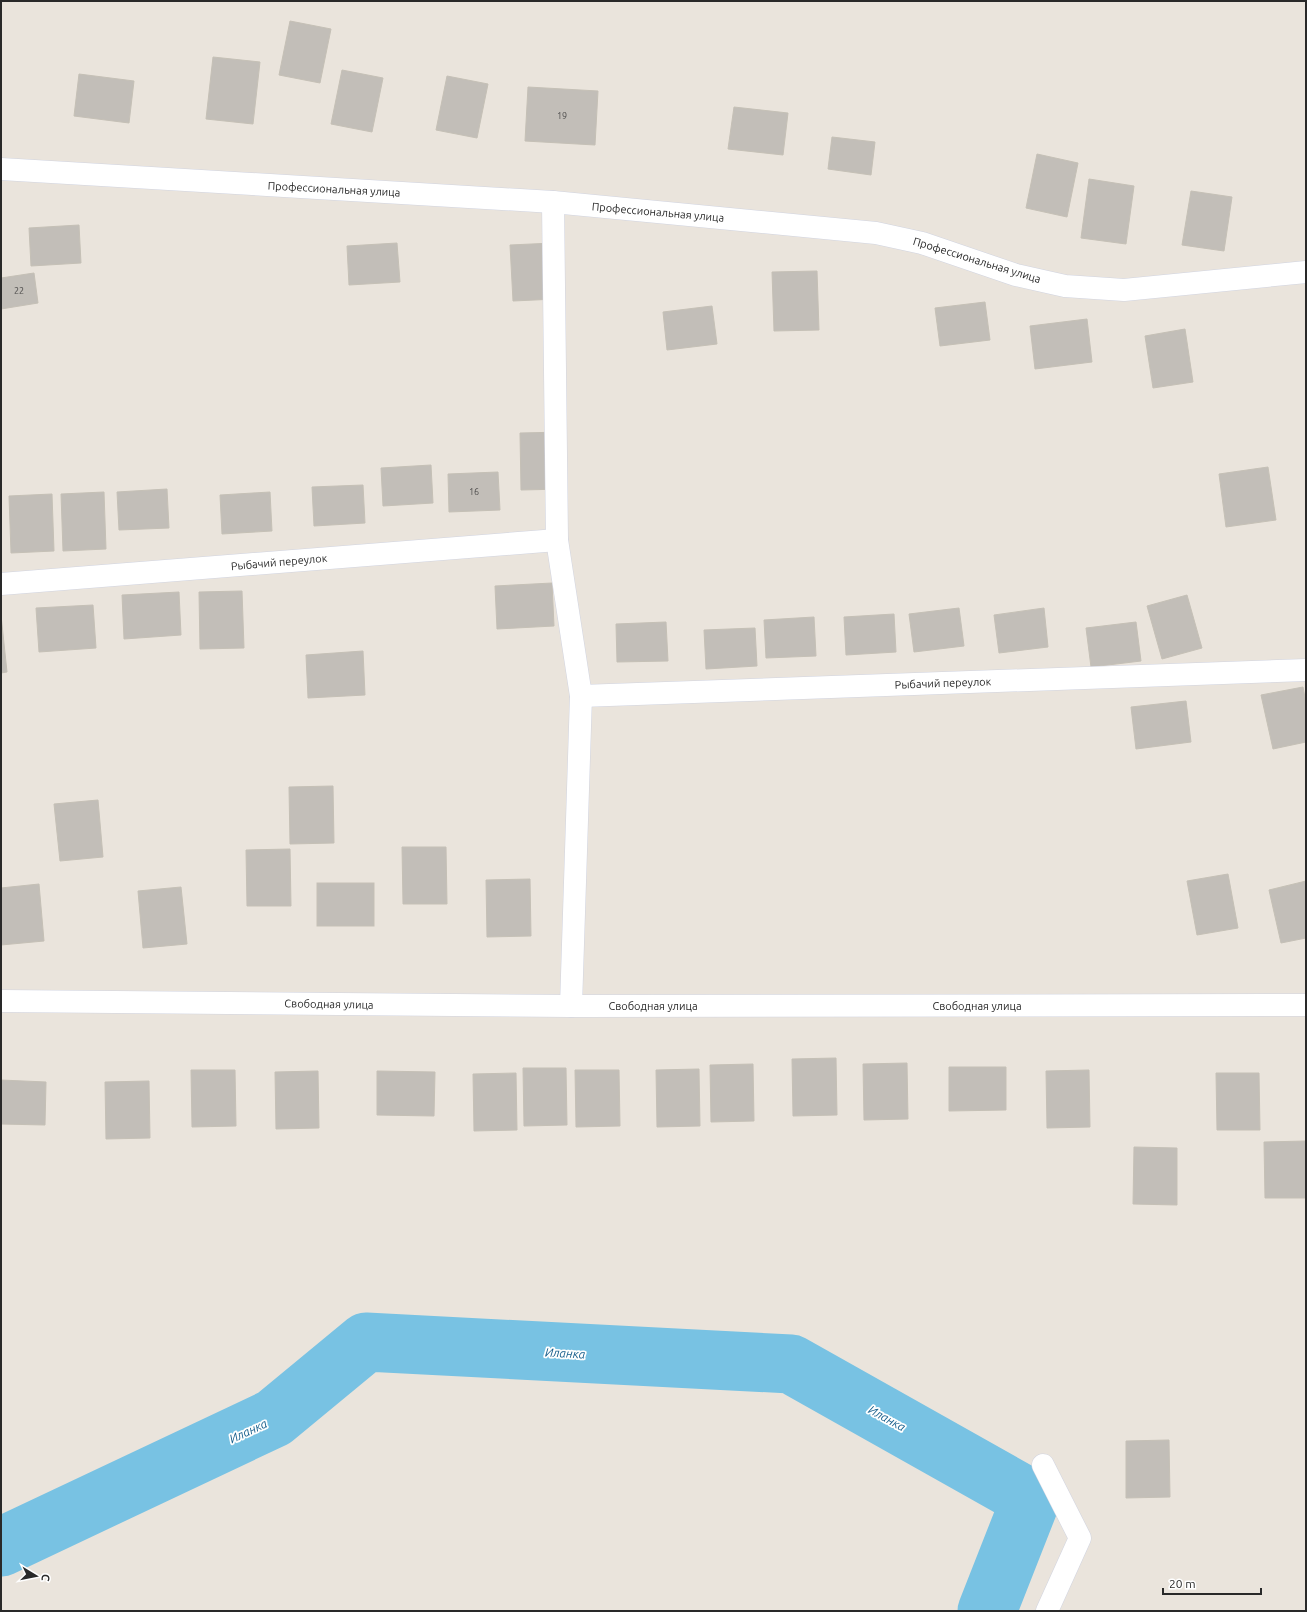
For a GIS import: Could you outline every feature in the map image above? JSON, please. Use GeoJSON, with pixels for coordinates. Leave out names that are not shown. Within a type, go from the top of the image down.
{"type":"FeatureCollection","features":[{"type":"Feature","properties":{"kind":"street","name":"Профессиональная улица"},"geometry":{"type":"LineString","coordinates":[[1,169],[553,202],[876,233],[922,242],[1016,275],[1064,286],[1124,290],[1306,272]]}},
{"type":"Feature","properties":{"kind":"street"},"geometry":{"type":"LineString","coordinates":[[553,202],[557,540],[581,696],[571,1006]]}},
{"type":"Feature","properties":{"kind":"street","name":"Рыбачий переулок"},"geometry":{"type":"LineString","coordinates":[[1,584],[557,540]]}},
{"type":"Feature","properties":{"kind":"street","name":"Рыбачий переулок"},"geometry":{"type":"LineString","coordinates":[[581,696],[1306,670]]}},
{"type":"Feature","properties":{"kind":"street","name":"Свободная улица"},"geometry":{"type":"LineString","coordinates":[[1,1001],[571,1006],[1306,1005]]}},
{"type":"Feature","properties":{"kind":"street"},"geometry":{"type":"LineString","coordinates":[[1043,1465],[1080,1538],[1047,1611]]}},
{"type":"Feature","properties":{"kind":"building"},"geometry":{"type":"Polygon","coordinates":[[[290,21],[331,29],[320,83],[279,75],[290,21]]]}},
{"type":"Feature","properties":{"kind":"building"},"geometry":{"type":"Polygon","coordinates":[[[213,57],[260,62],[253,124],[206,119],[213,57]]]}},
{"type":"Feature","properties":{"kind":"building"},"geometry":{"type":"Polygon","coordinates":[[[342,70],[383,78],[372,132],[331,124],[342,70]]]}},
{"type":"Feature","properties":{"kind":"building"},"geometry":{"type":"Polygon","coordinates":[[[79,74],[134,81],[129,123],[74,116],[79,74]]]}},
{"type":"Feature","properties":{"kind":"building"},"geometry":{"type":"Polygon","coordinates":[[[447,76],[488,84],[477,138],[436,130],[447,76]]]}},
{"type":"Feature","properties":{"kind":"building"},"geometry":{"type":"Polygon","coordinates":[[[528,87],[598,91],[595,145],[525,141],[528,87]]]}},
{"type":"Feature","properties":{"kind":"building"},"geometry":{"type":"Polygon","coordinates":[[[734,107],[788,113],[783,155],[728,149],[734,107]]]}},
{"type":"Feature","properties":{"kind":"building"},"geometry":{"type":"Polygon","coordinates":[[[832,137],[875,142],[871,175],[828,169],[832,137]]]}},
{"type":"Feature","properties":{"kind":"building"},"geometry":{"type":"Polygon","coordinates":[[[1037,154],[1078,163],[1067,217],[1026,208],[1037,154]]]}},
{"type":"Feature","properties":{"kind":"building"},"geometry":{"type":"Polygon","coordinates":[[[1089,179],[1134,186],[1126,244],[1081,238],[1089,179]]]}},
{"type":"Feature","properties":{"kind":"building"},"geometry":{"type":"Polygon","coordinates":[[[1191,191],[1232,197],[1224,251],[1182,245],[1191,191]]]}},
{"type":"Feature","properties":{"kind":"building"},"geometry":{"type":"Polygon","coordinates":[[[79,225],[81,263],[31,266],[29,228],[79,225]]]}},
{"type":"Feature","properties":{"kind":"building"},"geometry":{"type":"Polygon","coordinates":[[[397,243],[400,282],[349,285],[347,246],[397,243]]]}},
{"type":"Feature","properties":{"kind":"building"},"geometry":{"type":"Polygon","coordinates":[[[553,243],[556,299],[513,301],[510,245],[553,243]]]}},
{"type":"Feature","properties":{"kind":"building"},"geometry":{"type":"Polygon","coordinates":[[[817,271],[819,330],[774,331],[772,272],[817,271]]]}},
{"type":"Feature","properties":{"kind":"building"},"geometry":{"type":"Polygon","coordinates":[[[34,273],[38,303],[1,309],[1,278],[34,273]]]}},
{"type":"Feature","properties":{"kind":"building"},"geometry":{"type":"Polygon","coordinates":[[[985,302],[990,340],[940,346],[935,308],[985,302]]]}},
{"type":"Feature","properties":{"kind":"building"},"geometry":{"type":"Polygon","coordinates":[[[712,306],[717,344],[667,350],[663,312],[712,306]]]}},
{"type":"Feature","properties":{"kind":"building"},"geometry":{"type":"Polygon","coordinates":[[[1087,319],[1092,362],[1035,369],[1030,326],[1087,319]]]}},
{"type":"Feature","properties":{"kind":"building"},"geometry":{"type":"Polygon","coordinates":[[[1185,329],[1193,382],[1153,388],[1145,336],[1185,329]]]}},
{"type":"Feature","properties":{"kind":"building"},"geometry":{"type":"Polygon","coordinates":[[[563,432],[564,489],[521,490],[520,433],[563,432]]]}},
{"type":"Feature","properties":{"kind":"building"},"geometry":{"type":"Polygon","coordinates":[[[431,465],[433,503],[383,506],[381,468],[431,465]]]}},
{"type":"Feature","properties":{"kind":"building"},"geometry":{"type":"Polygon","coordinates":[[[1268,467],[1276,520],[1226,527],[1219,474],[1268,467]]]}},
{"type":"Feature","properties":{"kind":"building"},"geometry":{"type":"Polygon","coordinates":[[[498,472],[500,510],[449,512],[448,474],[498,472]]]}},
{"type":"Feature","properties":{"kind":"building"},"geometry":{"type":"Polygon","coordinates":[[[363,485],[365,523],[314,526],[312,487],[363,485]]]}},
{"type":"Feature","properties":{"kind":"building"},"geometry":{"type":"Polygon","coordinates":[[[167,489],[169,528],[119,530],[117,492],[167,489]]]}},
{"type":"Feature","properties":{"kind":"building"},"geometry":{"type":"Polygon","coordinates":[[[104,492],[106,549],[63,551],[61,494],[104,492]]]}},
{"type":"Feature","properties":{"kind":"building"},"geometry":{"type":"Polygon","coordinates":[[[270,492],[272,531],[222,534],[220,495],[270,492]]]}},
{"type":"Feature","properties":{"kind":"building"},"geometry":{"type":"Polygon","coordinates":[[[52,494],[54,551],[11,553],[9,496],[52,494]]]}},
{"type":"Feature","properties":{"kind":"building"},"geometry":{"type":"Polygon","coordinates":[[[552,583],[554,626],[497,629],[495,586],[552,583]]]}},
{"type":"Feature","properties":{"kind":"building"},"geometry":{"type":"Polygon","coordinates":[[[242,591],[244,648],[200,649],[199,592],[242,591]]]}},
{"type":"Feature","properties":{"kind":"building"},"geometry":{"type":"Polygon","coordinates":[[[179,592],[181,635],[124,639],[122,595],[179,592]]]}},
{"type":"Feature","properties":{"kind":"building"},"geometry":{"type":"Polygon","coordinates":[[[1187,595],[1202,648],[1162,659],[1147,606],[1187,595]]]}},
{"type":"Feature","properties":{"kind":"building"},"geometry":{"type":"Polygon","coordinates":[[[93,605],[96,648],[39,652],[36,608],[93,605]]]}},
{"type":"Feature","properties":{"kind":"building"},"geometry":{"type":"Polygon","coordinates":[[[959,608],[964,646],[914,652],[909,614],[959,608]]]}},
{"type":"Feature","properties":{"kind":"building"},"geometry":{"type":"Polygon","coordinates":[[[1044,608],[1048,647],[999,653],[994,615],[1044,608]]]}},
{"type":"Feature","properties":{"kind":"building"},"geometry":{"type":"Polygon","coordinates":[[[894,614],[896,652],[846,655],[844,617],[894,614]]]}},
{"type":"Feature","properties":{"kind":"building"},"geometry":{"type":"Polygon","coordinates":[[[1,615],[7,672],[1,673],[1,615]]]}},
{"type":"Feature","properties":{"kind":"building"},"geometry":{"type":"Polygon","coordinates":[[[814,617],[816,656],[766,658],[764,620],[814,617]]]}},
{"type":"Feature","properties":{"kind":"building"},"geometry":{"type":"Polygon","coordinates":[[[666,622],[668,661],[617,662],[616,624],[666,622]]]}},
{"type":"Feature","properties":{"kind":"building"},"geometry":{"type":"Polygon","coordinates":[[[1136,622],[1141,661],[1091,667],[1086,628],[1136,622]]]}},
{"type":"Feature","properties":{"kind":"building"},"geometry":{"type":"Polygon","coordinates":[[[755,628],[757,666],[706,669],[704,630],[755,628]]]}},
{"type":"Feature","properties":{"kind":"building"},"geometry":{"type":"Polygon","coordinates":[[[363,651],[365,695],[308,698],[306,655],[363,651]]]}},
{"type":"Feature","properties":{"kind":"building"},"geometry":{"type":"Polygon","coordinates":[[[1303,687],[1306,703],[1306,742],[1273,749],[1261,695],[1303,687]]]}},
{"type":"Feature","properties":{"kind":"building"},"geometry":{"type":"Polygon","coordinates":[[[1186,701],[1191,742],[1136,749],[1131,707],[1186,701]]]}},
{"type":"Feature","properties":{"kind":"building"},"geometry":{"type":"Polygon","coordinates":[[[333,786],[334,843],[290,844],[289,787],[333,786]]]}},
{"type":"Feature","properties":{"kind":"building"},"geometry":{"type":"Polygon","coordinates":[[[98,800],[103,857],[60,861],[54,804],[98,800]]]}},
{"type":"Feature","properties":{"kind":"building"},"geometry":{"type":"Polygon","coordinates":[[[402,847],[446,847],[447,904],[403,904],[402,847]]]}},
{"type":"Feature","properties":{"kind":"building"},"geometry":{"type":"Polygon","coordinates":[[[290,849],[291,906],[247,906],[246,850],[290,849]]]}},
{"type":"Feature","properties":{"kind":"building"},"geometry":{"type":"Polygon","coordinates":[[[1228,874],[1238,928],[1197,935],[1187,881],[1228,874]]]}},
{"type":"Feature","properties":{"kind":"building"},"geometry":{"type":"Polygon","coordinates":[[[530,879],[531,936],[487,937],[486,880],[530,879]]]}},
{"type":"Feature","properties":{"kind":"building"},"geometry":{"type":"Polygon","coordinates":[[[1306,881],[1306,938],[1281,943],[1269,890],[1306,881]]]}},
{"type":"Feature","properties":{"kind":"building"},"geometry":{"type":"Polygon","coordinates":[[[317,883],[374,883],[374,926],[317,926],[317,883]]]}},
{"type":"Feature","properties":{"kind":"building"},"geometry":{"type":"Polygon","coordinates":[[[39,884],[44,941],[1,945],[1,888],[39,884]]]}},
{"type":"Feature","properties":{"kind":"building"},"geometry":{"type":"Polygon","coordinates":[[[181,887],[187,944],[143,948],[138,891],[181,887]]]}},
{"type":"Feature","properties":{"kind":"building"},"geometry":{"type":"Polygon","coordinates":[[[836,1058],[837,1115],[793,1116],[792,1059],[836,1058]]]}},
{"type":"Feature","properties":{"kind":"building"},"geometry":{"type":"Polygon","coordinates":[[[907,1063],[908,1119],[864,1120],[863,1064],[907,1063]]]}},
{"type":"Feature","properties":{"kind":"building"},"geometry":{"type":"Polygon","coordinates":[[[753,1064],[754,1121],[711,1122],[710,1065],[753,1064]]]}},
{"type":"Feature","properties":{"kind":"building"},"geometry":{"type":"Polygon","coordinates":[[[949,1067],[1006,1067],[1006,1110],[949,1111],[949,1067]]]}},
{"type":"Feature","properties":{"kind":"building"},"geometry":{"type":"Polygon","coordinates":[[[523,1068],[566,1068],[567,1125],[524,1126],[523,1068]]]}},
{"type":"Feature","properties":{"kind":"building"},"geometry":{"type":"Polygon","coordinates":[[[699,1069],[700,1126],[657,1127],[656,1070],[699,1069]]]}},
{"type":"Feature","properties":{"kind":"building"},"geometry":{"type":"Polygon","coordinates":[[[191,1070],[235,1070],[236,1126],[192,1127],[191,1070]]]}},
{"type":"Feature","properties":{"kind":"building"},"geometry":{"type":"Polygon","coordinates":[[[575,1070],[619,1070],[620,1126],[576,1127],[575,1070]]]}},
{"type":"Feature","properties":{"kind":"building"},"geometry":{"type":"Polygon","coordinates":[[[1089,1070],[1090,1127],[1047,1128],[1046,1071],[1089,1070]]]}},
{"type":"Feature","properties":{"kind":"building"},"geometry":{"type":"Polygon","coordinates":[[[318,1071],[319,1128],[276,1129],[275,1072],[318,1071]]]}},
{"type":"Feature","properties":{"kind":"building"},"geometry":{"type":"Polygon","coordinates":[[[377,1071],[435,1072],[434,1116],[377,1115],[377,1071]]]}},
{"type":"Feature","properties":{"kind":"building"},"geometry":{"type":"Polygon","coordinates":[[[516,1073],[517,1130],[474,1131],[473,1074],[516,1073]]]}},
{"type":"Feature","properties":{"kind":"building"},"geometry":{"type":"Polygon","coordinates":[[[1216,1073],[1259,1073],[1260,1130],[1217,1130],[1216,1073]]]}},
{"type":"Feature","properties":{"kind":"building"},"geometry":{"type":"Polygon","coordinates":[[[1,1080],[46,1082],[45,1125],[1,1124],[1,1080]]]}},
{"type":"Feature","properties":{"kind":"building"},"geometry":{"type":"Polygon","coordinates":[[[149,1081],[150,1138],[106,1139],[105,1082],[149,1081]]]}},
{"type":"Feature","properties":{"kind":"building"},"geometry":{"type":"Polygon","coordinates":[[[1306,1141],[1306,1198],[1265,1198],[1264,1142],[1306,1141]]]}},
{"type":"Feature","properties":{"kind":"building"},"geometry":{"type":"Polygon","coordinates":[[[1134,1147],[1177,1148],[1177,1205],[1133,1204],[1134,1147]]]}},
{"type":"Feature","properties":{"kind":"building"},"geometry":{"type":"Polygon","coordinates":[[[1169,1440],[1170,1497],[1126,1498],[1126,1441],[1169,1440]]]}},
{"type":"Feature","properties":{"kind":"waterway","name":"Иланка"},"geometry":{"type":"LineString","coordinates":[[1,1547],[274,1418],[366,1342],[791,1364],[1031,1499],[987,1611]]}}]}
